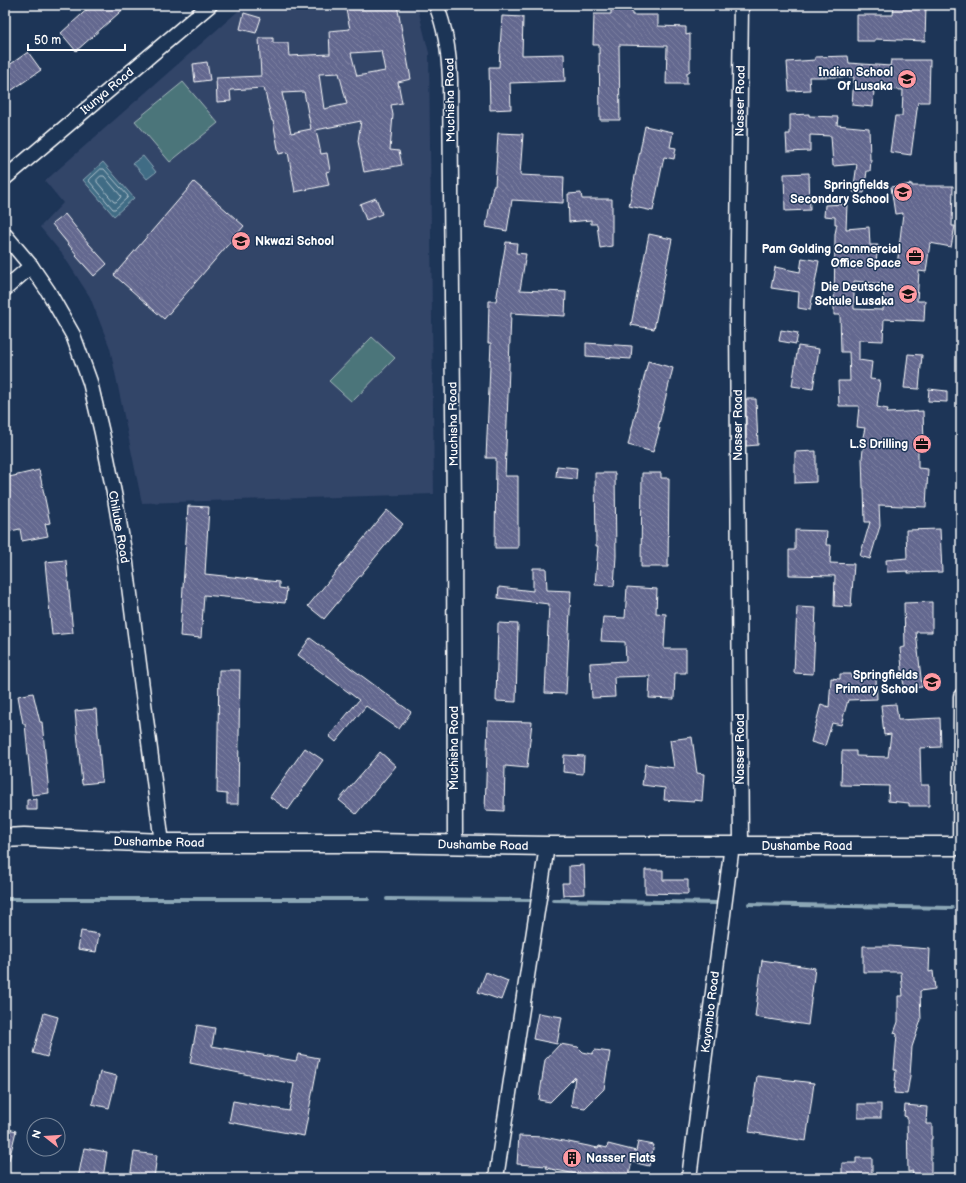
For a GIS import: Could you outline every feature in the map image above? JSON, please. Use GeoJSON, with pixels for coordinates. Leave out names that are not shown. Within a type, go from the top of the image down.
{"type":"FeatureCollection","features":[{"type":"Feature","properties":{"kind":"street","name":"Itunya Road"},"geometry":{"type":"LineString","coordinates":[[5,178],[210,5]]}},
{"type":"Feature","properties":{"kind":"street","name":"Muchisha Road"},"geometry":{"type":"LineString","coordinates":[[436,5],[447,39],[450,79],[455,844]]}},
{"type":"Feature","properties":{"kind":"street","name":"Nasser Road"},"geometry":{"type":"LineString","coordinates":[[737,845],[737,320],[741,5]]}},
{"type":"Feature","properties":{"kind":"street","name":"Chilube Road"},"geometry":{"type":"LineString","coordinates":[[5,235],[31,266],[48,291],[73,335],[90,382],[102,433],[126,562],[162,844]]}},
{"type":"Feature","properties":{"kind":"street"},"geometry":{"type":"LineString","coordinates":[[5,288],[31,266]]}},
{"type":"Feature","properties":{"kind":"street"},"geometry":{"type":"LineString","coordinates":[[961,696],[961,846]]}},
{"type":"Feature","properties":{"kind":"street","name":"Dushambe Road"},"geometry":{"type":"LineString","coordinates":[[5,838],[24,837],[162,844],[374,843],[547,846],[961,846]]}},
{"type":"Feature","properties":{"kind":"street","name":"Kayombo Road"},"geometry":{"type":"LineString","coordinates":[[689,1178],[737,845]]}},
{"type":"Feature","properties":{"kind":"street"},"geometry":{"type":"LineString","coordinates":[[496,1178],[547,846]]}},
{"type":"Feature","properties":{"kind":"shaded area","name":"Nkwazi School"},"geometry":{"type":"Polygon","coordinates":[[[245,5],[417,5],[429,53],[434,494],[142,503],[110,348],[90,297],[63,255],[40,227],[63,203],[45,181],[245,5]]]}},
{"type":"Feature","properties":{"kind":"green space"},"geometry":{"type":"Polygon","coordinates":[[[183,82],[218,123],[170,162],[135,121],[183,82]]]}},
{"type":"Feature","properties":{"kind":"green space"},"geometry":{"type":"Polygon","coordinates":[[[372,337],[395,358],[352,402],[329,381],[372,337]]]}},
{"type":"Feature","properties":{"kind":"water"},"geometry":{"type":"Polygon","coordinates":[[[143,156],[156,172],[147,179],[133,163],[143,156]]]}},
{"type":"Feature","properties":{"kind":"water"},"geometry":{"type":"Polygon","coordinates":[[[103,162],[134,198],[114,216],[83,180],[103,162]]]}},
{"type":"Feature","properties":{"kind":"building"},"geometry":{"type":"Polygon","coordinates":[[[92,5],[128,5],[76,51],[61,33],[92,5]]]}},
{"type":"Feature","properties":{"kind":"building"},"geometry":{"type":"Polygon","coordinates":[[[345,5],[377,5],[378,8],[397,5],[411,79],[398,82],[402,103],[391,105],[393,115],[390,150],[399,151],[402,165],[364,172],[358,141],[361,121],[316,130],[321,154],[327,153],[330,171],[326,172],[329,185],[295,192],[288,152],[279,154],[273,121],[264,88],[230,90],[231,101],[217,102],[216,78],[261,76],[259,38],[273,38],[273,43],[288,43],[289,56],[330,54],[329,31],[350,29],[345,5]],[[381,51],[351,53],[357,76],[385,71],[381,51]],[[339,73],[319,74],[324,109],[347,104],[339,73]],[[304,92],[282,93],[291,133],[311,129],[304,92]]]}},
{"type":"Feature","properties":{"kind":"building"},"geometry":{"type":"Polygon","coordinates":[[[611,5],[632,5],[632,15],[658,15],[658,26],[686,27],[686,35],[690,34],[690,71],[687,73],[687,84],[666,84],[667,46],[619,45],[620,120],[600,120],[599,45],[593,45],[594,14],[611,14],[611,5]]]}},
{"type":"Feature","properties":{"kind":"building"},"geometry":{"type":"Polygon","coordinates":[[[894,5],[926,5],[925,41],[875,39],[875,41],[857,41],[857,15],[893,15],[894,5]]]}},
{"type":"Feature","properties":{"kind":"building"},"geometry":{"type":"Polygon","coordinates":[[[244,13],[261,18],[256,33],[240,29],[244,13]]]}},
{"type":"Feature","properties":{"kind":"building"},"geometry":{"type":"Polygon","coordinates":[[[502,16],[523,17],[522,55],[564,54],[565,81],[510,83],[511,109],[490,110],[489,67],[499,67],[502,16]]]}},
{"type":"Feature","properties":{"kind":"building"},"geometry":{"type":"Polygon","coordinates":[[[28,52],[41,70],[5,95],[5,68],[28,52]]]}},
{"type":"Feature","properties":{"kind":"building"},"geometry":{"type":"Polygon","coordinates":[[[848,56],[849,63],[890,66],[891,60],[930,60],[929,102],[918,102],[911,155],[890,152],[895,116],[902,116],[903,90],[874,89],[873,107],[852,105],[854,77],[809,77],[810,90],[789,91],[787,62],[815,60],[815,57],[848,56]]]}},
{"type":"Feature","properties":{"kind":"building"},"geometry":{"type":"Polygon","coordinates":[[[207,62],[210,80],[195,82],[193,64],[207,62]]]}},
{"type":"Feature","properties":{"kind":"building"},"geometry":{"type":"Polygon","coordinates":[[[809,114],[809,116],[838,117],[837,125],[869,128],[871,160],[870,171],[867,171],[864,193],[853,192],[857,164],[833,166],[831,136],[810,135],[810,151],[787,152],[786,134],[790,134],[790,115],[809,114]]]}},
{"type":"Feature","properties":{"kind":"building"},"geometry":{"type":"Polygon","coordinates":[[[645,126],[673,132],[670,147],[676,148],[674,159],[664,157],[653,211],[629,206],[645,126]]]}},
{"type":"Feature","properties":{"kind":"building"},"geometry":{"type":"Polygon","coordinates":[[[498,133],[523,134],[520,175],[564,177],[563,203],[512,200],[507,231],[486,227],[493,186],[495,186],[498,133]]]}},
{"type":"Feature","properties":{"kind":"building"},"geometry":{"type":"Polygon","coordinates":[[[809,173],[810,210],[785,211],[784,174],[809,173]]]}},
{"type":"Feature","properties":{"kind":"building"},"geometry":{"type":"Polygon","coordinates":[[[194,182],[244,226],[164,319],[114,275],[194,182]]]}},
{"type":"Feature","properties":{"kind":"building"},"geometry":{"type":"Polygon","coordinates":[[[912,184],[912,186],[953,186],[952,226],[955,226],[951,247],[930,243],[926,272],[919,271],[917,301],[925,301],[924,321],[884,319],[883,341],[859,340],[859,360],[872,362],[870,379],[880,380],[877,407],[888,409],[887,413],[923,411],[924,444],[918,444],[918,468],[928,469],[926,507],[879,505],[880,526],[870,559],[860,556],[870,522],[865,522],[863,488],[862,458],[864,442],[862,441],[865,428],[857,427],[859,406],[839,406],[838,381],[850,381],[849,352],[841,352],[840,315],[834,315],[835,234],[837,224],[835,224],[835,217],[824,216],[825,205],[847,204],[846,229],[869,227],[870,245],[878,245],[876,263],[897,266],[903,213],[895,214],[891,187],[912,184]],[[854,281],[854,309],[883,310],[884,284],[854,281]]]}},
{"type":"Feature","properties":{"kind":"building"},"geometry":{"type":"Polygon","coordinates":[[[581,193],[582,199],[612,199],[612,246],[600,248],[597,224],[591,224],[591,220],[569,222],[568,194],[581,193]]]}},
{"type":"Feature","properties":{"kind":"building"},"geometry":{"type":"Polygon","coordinates":[[[376,198],[382,214],[366,220],[360,204],[376,198]]]}},
{"type":"Feature","properties":{"kind":"building"},"geometry":{"type":"Polygon","coordinates":[[[65,214],[107,264],[94,276],[76,256],[77,255],[52,224],[65,214]]]}},
{"type":"Feature","properties":{"kind":"building"},"geometry":{"type":"Polygon","coordinates":[[[649,234],[672,239],[654,329],[631,325],[649,234]]]}},
{"type":"Feature","properties":{"kind":"building"},"geometry":{"type":"Polygon","coordinates":[[[506,242],[517,243],[516,253],[526,254],[520,290],[566,292],[565,316],[511,313],[505,476],[518,476],[518,548],[495,548],[496,458],[486,458],[491,343],[488,343],[489,301],[496,301],[506,242]]]}},
{"type":"Feature","properties":{"kind":"building"},"geometry":{"type":"Polygon","coordinates":[[[802,258],[819,261],[810,310],[798,308],[799,292],[771,288],[775,267],[800,272],[802,258]]]}},
{"type":"Feature","properties":{"kind":"building"},"geometry":{"type":"Polygon","coordinates":[[[781,330],[798,333],[796,344],[779,341],[781,330]]]}},
{"type":"Feature","properties":{"kind":"building"},"geometry":{"type":"Polygon","coordinates":[[[586,343],[632,346],[631,359],[586,356],[586,343]]]}},
{"type":"Feature","properties":{"kind":"building"},"geometry":{"type":"Polygon","coordinates":[[[798,346],[819,349],[813,389],[792,386],[798,346]]]}},
{"type":"Feature","properties":{"kind":"building"},"geometry":{"type":"Polygon","coordinates":[[[908,354],[922,355],[919,389],[904,388],[908,354]]]}},
{"type":"Feature","properties":{"kind":"building"},"geometry":{"type":"Polygon","coordinates":[[[648,361],[673,368],[658,428],[660,428],[653,452],[628,445],[648,361]]]}},
{"type":"Feature","properties":{"kind":"building"},"geometry":{"type":"Polygon","coordinates":[[[929,389],[947,391],[947,402],[928,401],[929,389]]]}},
{"type":"Feature","properties":{"kind":"building"},"geometry":{"type":"Polygon","coordinates":[[[746,399],[756,399],[758,445],[746,446],[746,399]]]}},
{"type":"Feature","properties":{"kind":"building"},"geometry":{"type":"Polygon","coordinates":[[[816,451],[816,482],[795,483],[795,452],[816,451]]]}},
{"type":"Feature","properties":{"kind":"building"},"geometry":{"type":"Polygon","coordinates":[[[557,466],[577,468],[576,479],[556,477],[557,466]]]}},
{"type":"Feature","properties":{"kind":"building"},"geometry":{"type":"Polygon","coordinates":[[[39,470],[50,523],[45,524],[48,536],[22,541],[20,529],[6,532],[5,478],[39,470]]]}},
{"type":"Feature","properties":{"kind":"building"},"geometry":{"type":"Polygon","coordinates":[[[595,473],[615,473],[616,556],[614,586],[595,585],[598,546],[596,546],[595,473]]]}},
{"type":"Feature","properties":{"kind":"building"},"geometry":{"type":"Polygon","coordinates":[[[642,473],[661,473],[661,478],[669,478],[668,567],[641,567],[642,473]]]}},
{"type":"Feature","properties":{"kind":"building"},"geometry":{"type":"Polygon","coordinates":[[[188,506],[209,507],[205,574],[279,582],[279,588],[287,589],[285,603],[204,595],[201,638],[180,636],[188,506]]]}},
{"type":"Feature","properties":{"kind":"building"},"geometry":{"type":"Polygon","coordinates":[[[387,510],[403,524],[324,619],[308,606],[387,510]]]}},
{"type":"Feature","properties":{"kind":"building"},"geometry":{"type":"Polygon","coordinates":[[[940,529],[942,572],[887,572],[886,560],[907,558],[906,530],[940,529]]]}},
{"type":"Feature","properties":{"kind":"building"},"geometry":{"type":"Polygon","coordinates":[[[795,530],[827,531],[826,545],[831,545],[830,563],[854,564],[851,607],[834,606],[835,576],[789,575],[789,550],[795,550],[795,530]]]}},
{"type":"Feature","properties":{"kind":"building"},"geometry":{"type":"Polygon","coordinates":[[[66,560],[73,633],[52,635],[45,562],[66,560]]]}},
{"type":"Feature","properties":{"kind":"building"},"geometry":{"type":"Polygon","coordinates":[[[533,568],[546,568],[547,590],[571,591],[566,694],[545,693],[549,604],[498,598],[499,587],[533,591],[533,568]]]}},
{"type":"Feature","properties":{"kind":"building"},"geometry":{"type":"Polygon","coordinates":[[[627,587],[657,589],[656,613],[666,614],[664,649],[686,649],[686,673],[675,673],[674,699],[649,698],[650,676],[614,677],[615,697],[592,698],[590,663],[626,661],[625,642],[601,641],[603,617],[625,618],[627,587]]]}},
{"type":"Feature","properties":{"kind":"building"},"geometry":{"type":"Polygon","coordinates":[[[932,602],[932,632],[916,632],[922,687],[904,689],[900,648],[905,647],[904,603],[932,602]]]}},
{"type":"Feature","properties":{"kind":"building"},"geometry":{"type":"Polygon","coordinates":[[[797,607],[816,608],[813,674],[794,673],[797,607]]]}},
{"type":"Feature","properties":{"kind":"building"},"geometry":{"type":"Polygon","coordinates":[[[498,623],[518,624],[516,702],[496,701],[498,623]]]}},
{"type":"Feature","properties":{"kind":"building"},"geometry":{"type":"Polygon","coordinates":[[[310,638],[411,712],[399,729],[366,706],[336,742],[329,736],[359,700],[298,655],[310,638]]]}},
{"type":"Feature","properties":{"kind":"building"},"geometry":{"type":"Polygon","coordinates":[[[219,670],[240,670],[238,804],[227,804],[227,794],[217,793],[219,670]]]}},
{"type":"Feature","properties":{"kind":"building"},"geometry":{"type":"Polygon","coordinates":[[[840,674],[851,674],[851,678],[876,677],[877,699],[848,700],[841,725],[832,723],[825,746],[811,742],[821,704],[829,707],[831,678],[840,679],[840,674]]]}},
{"type":"Feature","properties":{"kind":"building"},"geometry":{"type":"Polygon","coordinates":[[[33,693],[40,722],[42,722],[49,793],[32,795],[25,724],[23,724],[18,696],[33,693]]]}},
{"type":"Feature","properties":{"kind":"building"},"geometry":{"type":"Polygon","coordinates":[[[896,704],[898,720],[940,718],[941,747],[920,748],[921,785],[929,785],[929,806],[909,806],[909,803],[888,801],[889,786],[841,785],[842,751],[856,751],[856,756],[888,757],[891,734],[884,735],[881,705],[896,704]]]}},
{"type":"Feature","properties":{"kind":"building"},"geometry":{"type":"Polygon","coordinates":[[[96,709],[102,782],[82,784],[75,711],[96,709]]]}},
{"type":"Feature","properties":{"kind":"building"},"geometry":{"type":"Polygon","coordinates":[[[488,721],[532,722],[527,768],[505,766],[504,811],[485,810],[488,721]]]}},
{"type":"Feature","properties":{"kind":"building"},"geometry":{"type":"Polygon","coordinates":[[[692,737],[697,773],[704,774],[702,801],[694,800],[694,802],[664,800],[665,788],[642,785],[645,764],[674,768],[670,740],[692,737]]]}},
{"type":"Feature","properties":{"kind":"building"},"geometry":{"type":"Polygon","coordinates":[[[305,748],[323,760],[288,810],[270,797],[305,748]]]}},
{"type":"Feature","properties":{"kind":"building"},"geometry":{"type":"Polygon","coordinates":[[[380,752],[396,766],[356,814],[339,800],[380,752]]]}},
{"type":"Feature","properties":{"kind":"building"},"geometry":{"type":"Polygon","coordinates":[[[564,755],[584,756],[583,774],[563,772],[564,755]]]}},
{"type":"Feature","properties":{"kind":"building"},"geometry":{"type":"Polygon","coordinates":[[[37,799],[37,810],[27,810],[27,800],[37,799]]]}},
{"type":"Feature","properties":{"kind":"building"},"geometry":{"type":"Polygon","coordinates":[[[584,865],[585,894],[563,895],[562,883],[569,883],[569,866],[584,865]]]}},
{"type":"Feature","properties":{"kind":"building"},"geometry":{"type":"Polygon","coordinates":[[[645,870],[663,870],[663,880],[688,880],[688,894],[645,893],[645,870]]]}},
{"type":"Feature","properties":{"kind":"building"},"geometry":{"type":"Polygon","coordinates":[[[81,931],[99,934],[96,952],[78,949],[81,931]]]}},
{"type":"Feature","properties":{"kind":"building"},"geometry":{"type":"Polygon","coordinates":[[[863,946],[890,946],[930,949],[929,972],[933,971],[935,989],[920,991],[921,1020],[912,1047],[907,1094],[894,1093],[897,1034],[894,1033],[898,1022],[898,996],[903,996],[901,972],[863,972],[863,946]]]}},
{"type":"Feature","properties":{"kind":"building"},"geometry":{"type":"Polygon","coordinates":[[[762,960],[815,968],[808,1025],[755,1017],[762,960]]]}},
{"type":"Feature","properties":{"kind":"building"},"geometry":{"type":"Polygon","coordinates":[[[486,972],[508,981],[501,1000],[478,992],[486,972]]]}},
{"type":"Feature","properties":{"kind":"building"},"geometry":{"type":"Polygon","coordinates":[[[44,1013],[58,1017],[47,1057],[33,1053],[44,1013]]]}},
{"type":"Feature","properties":{"kind":"building"},"geometry":{"type":"Polygon","coordinates":[[[538,1013],[562,1017],[557,1044],[533,1039],[538,1013]]]}},
{"type":"Feature","properties":{"kind":"building"},"geometry":{"type":"Polygon","coordinates":[[[197,1025],[215,1028],[212,1046],[296,1061],[298,1054],[319,1058],[304,1136],[229,1122],[233,1101],[289,1111],[294,1084],[190,1063],[197,1025]]]}},
{"type":"Feature","properties":{"kind":"building"},"geometry":{"type":"Polygon","coordinates":[[[560,1044],[578,1047],[583,1052],[592,1054],[595,1050],[610,1052],[604,1089],[585,1108],[571,1106],[575,1077],[550,1102],[539,1100],[545,1060],[560,1044]]]}},
{"type":"Feature","properties":{"kind":"building"},"geometry":{"type":"Polygon","coordinates":[[[100,1072],[117,1076],[109,1108],[92,1104],[100,1072]]]}},
{"type":"Feature","properties":{"kind":"building"},"geometry":{"type":"Polygon","coordinates":[[[757,1076],[814,1083],[806,1141],[749,1132],[757,1076]]]}},
{"type":"Feature","properties":{"kind":"building"},"geometry":{"type":"Polygon","coordinates":[[[858,1104],[881,1104],[881,1118],[858,1118],[858,1104]]]}},
{"type":"Feature","properties":{"kind":"building"},"geometry":{"type":"Polygon","coordinates":[[[905,1105],[927,1107],[926,1124],[932,1124],[931,1178],[912,1178],[913,1171],[908,1172],[907,1117],[904,1116],[905,1105]]]}},
{"type":"Feature","properties":{"kind":"building"},"geometry":{"type":"Polygon","coordinates":[[[5,1128],[16,1131],[9,1160],[5,1160],[5,1128]]]}},
{"type":"Feature","properties":{"kind":"building"},"geometry":{"type":"Polygon","coordinates":[[[519,1136],[544,1137],[598,1148],[599,1146],[607,1148],[608,1144],[636,1151],[638,1142],[654,1145],[649,1166],[632,1162],[628,1178],[619,1178],[592,1172],[591,1177],[546,1168],[547,1166],[517,1164],[519,1136]]]}},
{"type":"Feature","properties":{"kind":"building"},"geometry":{"type":"Polygon","coordinates":[[[84,1148],[107,1152],[103,1178],[78,1178],[84,1148]]]}},
{"type":"Feature","properties":{"kind":"building"},"geometry":{"type":"Polygon","coordinates":[[[134,1152],[157,1155],[154,1178],[130,1178],[134,1152]]]}},
{"type":"Feature","properties":{"kind":"building"},"geometry":{"type":"Polygon","coordinates":[[[856,1158],[872,1158],[872,1178],[842,1178],[842,1163],[856,1163],[856,1158]]]}},
{"type":"Feature","properties":{"kind":"waterway"},"geometry":{"type":"LineString","coordinates":[[5,899],[368,899]]}},
{"type":"Feature","properties":{"kind":"waterway"},"geometry":{"type":"LineString","coordinates":[[387,899],[531,900]]}},
{"type":"Feature","properties":{"kind":"waterway"},"geometry":{"type":"LineString","coordinates":[[553,900],[719,903]]}},
{"type":"Feature","properties":{"kind":"waterway"},"geometry":{"type":"LineString","coordinates":[[749,904],[952,908]]}},
{"type":"Feature","properties":{"kind":"place","name":"Indian School Of Lusaka"},"geometry":{"type":"Point","coordinates":[907,79]}},
{"type":"Feature","properties":{"kind":"place","name":"Springfields Secondary School"},"geometry":{"type":"Point","coordinates":[903,192]}},
{"type":"Feature","properties":{"kind":"place","name":"Nkwazi School"},"geometry":{"type":"Point","coordinates":[241,241]}},
{"type":"Feature","properties":{"kind":"place","name":"Pam Golding Commercial Office Space"},"geometry":{"type":"Point","coordinates":[915,256]}},
{"type":"Feature","properties":{"kind":"place","name":"Die Deutsche Schule Lusaka"},"geometry":{"type":"Point","coordinates":[908,294]}},
{"type":"Feature","properties":{"kind":"place","name":"L.S Drilling"},"geometry":{"type":"Point","coordinates":[922,444]}},
{"type":"Feature","properties":{"kind":"place","name":"Springfields Primary School"},"geometry":{"type":"Point","coordinates":[932,682]}},
{"type":"Feature","properties":{"kind":"place","name":"Nasser Flats"},"geometry":{"type":"Point","coordinates":[572,1158]}}]}
